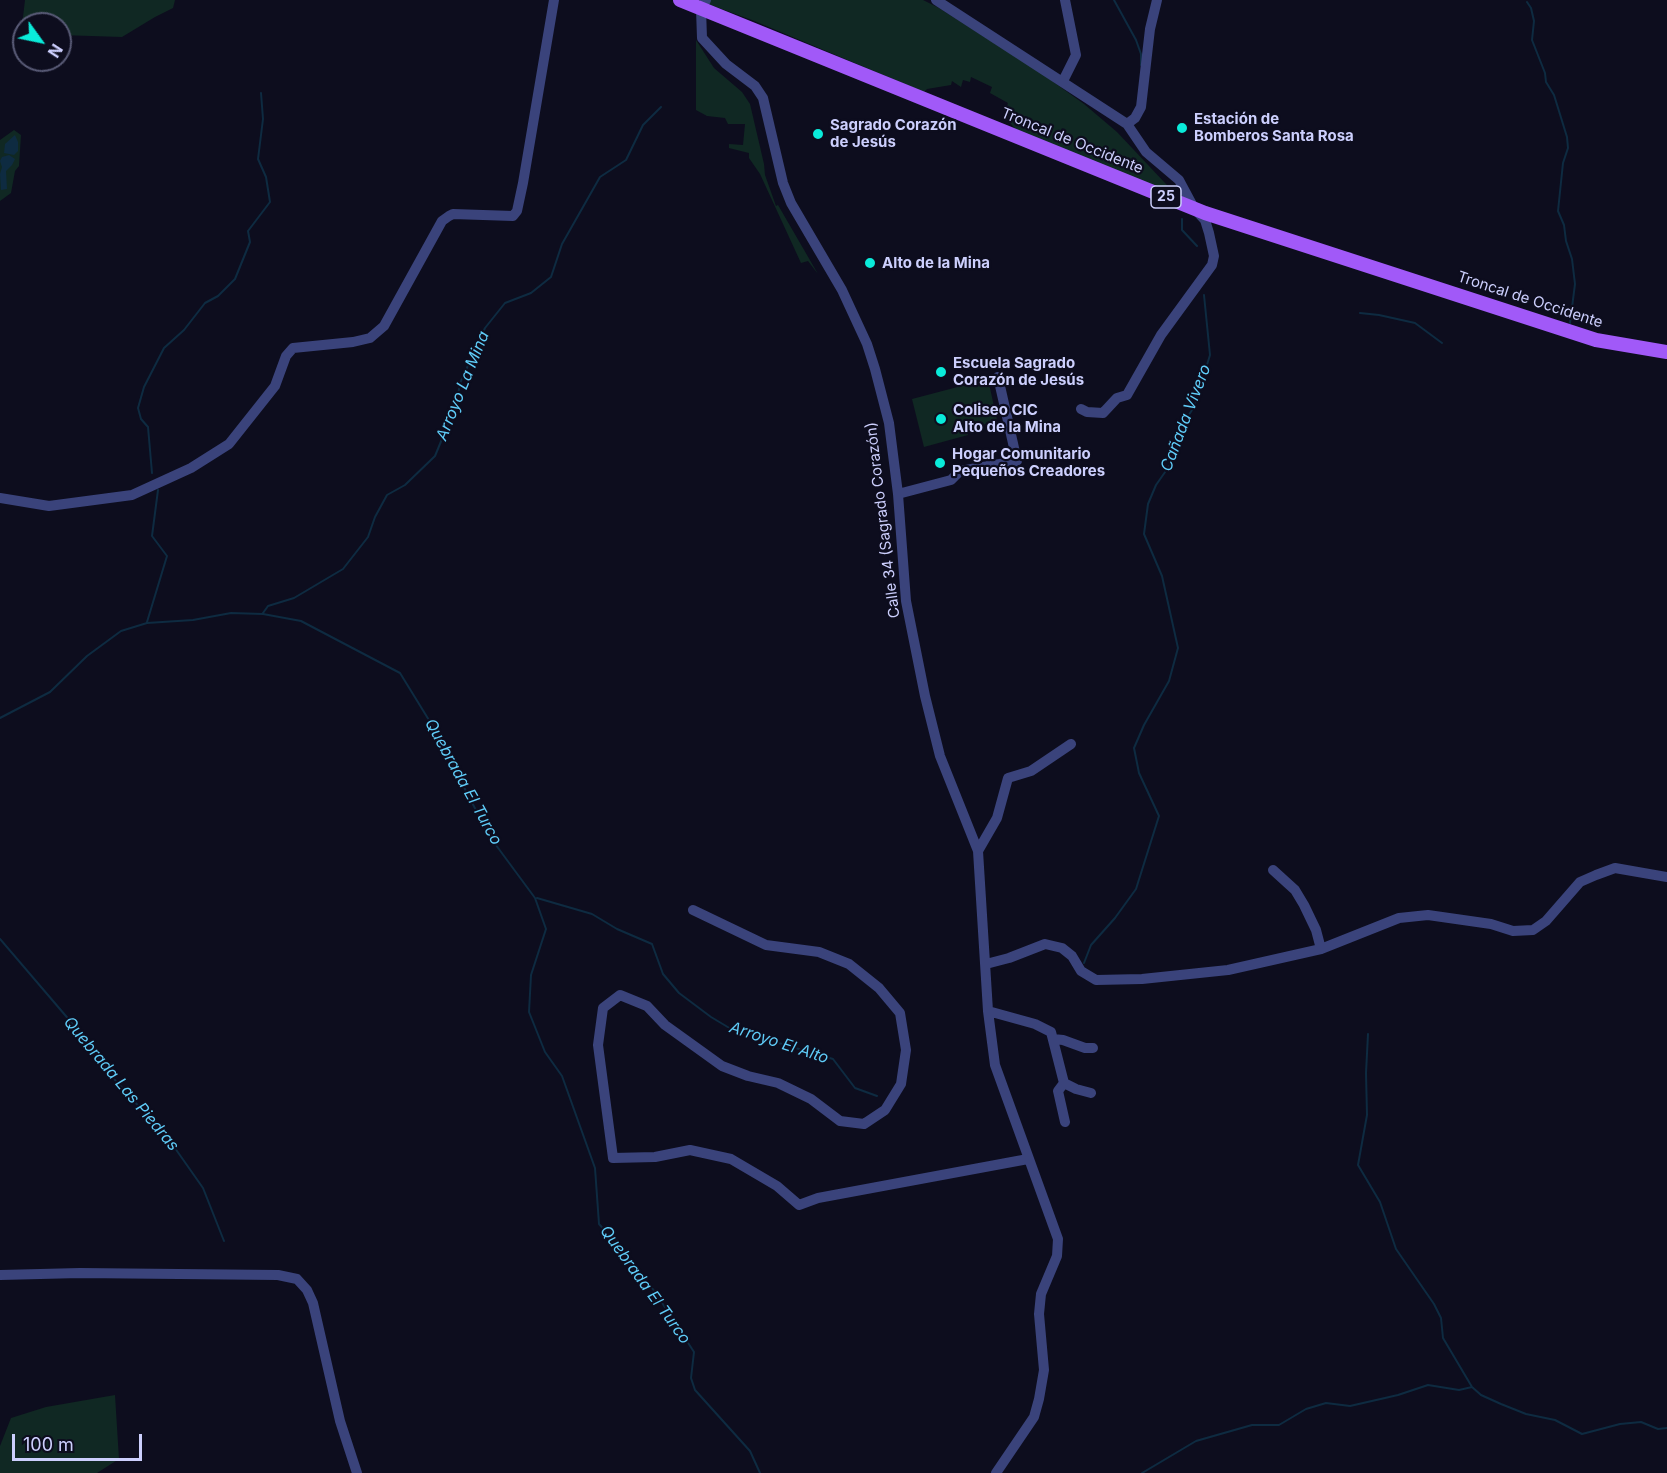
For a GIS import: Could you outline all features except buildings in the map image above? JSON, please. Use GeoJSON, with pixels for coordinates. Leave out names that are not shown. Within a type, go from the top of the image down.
{"type":"FeatureCollection","features":[{"type":"Feature","properties":{"kind":"main road","name":"Troncal de Occidente"},"geometry":{"type":"LineString","coordinates":[[680,0],[703,5],[1194,208],[1596,340],[1667,352]]}},
{"type":"Feature","properties":{"kind":"street"},"geometry":{"type":"LineString","coordinates":[[0,498],[50,506],[132,495],[191,468],[229,444],[275,386],[286,356],[292,348],[353,342],[370,338],[384,326],[442,221],[453,214],[513,216],[517,211],[523,183],[555,0]]}},
{"type":"Feature","properties":{"kind":"street"},"geometry":{"type":"LineString","coordinates":[[936,0],[1127,124],[1146,152],[1179,180],[1194,208],[1204,220],[1209,233],[1214,256],[1212,265],[1161,335],[1127,395],[1117,398],[1103,413],[1081,410]]}},
{"type":"Feature","properties":{"kind":"street"},"geometry":{"type":"LineString","coordinates":[[1063,81],[1076,55],[1065,0]]}},
{"type":"Feature","properties":{"kind":"street"},"geometry":{"type":"LineString","coordinates":[[1127,124],[1135,118],[1141,107],[1150,29],[1156,0]]}},
{"type":"Feature","properties":{"kind":"street","name":"Calle 34 (Sagrado Corazón)"},"geometry":{"type":"LineString","coordinates":[[703,5],[702,38],[726,64],[755,86],[763,98],[781,173],[791,203],[842,290],[867,344],[889,423],[898,494],[906,601],[925,696],[940,756],[978,850],[988,1011],[995,1065],[1058,1239],[1057,1256],[1041,1294],[1039,1314],[1044,1370],[1034,1417],[996,1473]]}},
{"type":"Feature","properties":{"kind":"street"},"geometry":{"type":"LineString","coordinates":[[898,494],[951,480],[960,471],[1017,461],[998,377]]}},
{"type":"Feature","properties":{"kind":"street"},"geometry":{"type":"LineString","coordinates":[[978,850],[997,818],[1008,778],[1031,771],[1071,744]]}},
{"type":"Feature","properties":{"kind":"street"},"geometry":{"type":"LineString","coordinates":[[986,964],[1046,945],[1062,948],[1072,956],[1081,971],[1096,980],[1110,981],[1228,970],[1321,949],[1399,918],[1428,915],[1491,924],[1513,932],[1533,930],[1546,921],[1580,882],[1615,868],[1667,877]]}},
{"type":"Feature","properties":{"kind":"street"},"geometry":{"type":"LineString","coordinates":[[1273,870],[1295,890],[1316,930],[1321,949]]}},
{"type":"Feature","properties":{"kind":"street"},"geometry":{"type":"LineString","coordinates":[[693,910],[765,945],[819,952],[849,964],[879,988],[900,1013],[906,1050],[902,1084],[885,1110],[864,1124],[840,1120],[812,1099],[778,1083],[748,1076],[722,1066],[664,1025],[647,1006],[620,995],[603,1008],[598,1045],[613,1158],[655,1157],[690,1150],[731,1159],[777,1186],[799,1205],[818,1198],[1028,1159]]}},
{"type":"Feature","properties":{"kind":"street"},"geometry":{"type":"LineString","coordinates":[[988,1011],[1035,1024],[1050,1032],[1064,1083],[1091,1093]]}},
{"type":"Feature","properties":{"kind":"street"},"geometry":{"type":"LineString","coordinates":[[1053,1039],[1093,1048]]}},
{"type":"Feature","properties":{"kind":"street"},"geometry":{"type":"LineString","coordinates":[[1064,1083],[1058,1091],[1065,1122]]}},
{"type":"Feature","properties":{"kind":"street"},"geometry":{"type":"LineString","coordinates":[[0,1275],[278,1275],[297,1279],[307,1290],[313,1302],[340,1420],[357,1473]]}},
{"type":"Feature","properties":{"kind":"green space"},"geometry":{"type":"Polygon","coordinates":[[[25,0],[175,0],[173,8],[122,37],[72,35],[72,12],[24,12],[25,0]]]}},
{"type":"Feature","properties":{"kind":"green space"},"geometry":{"type":"Polygon","coordinates":[[[706,0],[923,0],[1041,73],[1084,104],[1117,132],[1181,200],[1018,132],[1004,116],[1008,103],[990,93],[992,87],[971,77],[970,82],[963,80],[961,87],[952,81],[951,85],[927,89],[924,92],[752,20],[705,3],[706,0]]]}},
{"type":"Feature","properties":{"kind":"green space"},"geometry":{"type":"Polygon","coordinates":[[[696,40],[714,68],[742,92],[750,104],[765,175],[776,206],[778,205],[818,274],[808,261],[801,263],[760,174],[749,158],[749,153],[729,148],[729,144],[743,145],[745,124],[728,124],[725,118],[707,116],[696,110],[696,40]]]}},
{"type":"Feature","properties":{"kind":"green space"},"geometry":{"type":"Polygon","coordinates":[[[14,130],[21,135],[19,166],[15,171],[11,193],[0,201],[0,140],[14,130]]]}},
{"type":"Feature","properties":{"kind":"green space","name":"Coliseo CIC Alto de la Mina"},"geometry":{"type":"Polygon","coordinates":[[[988,379],[997,420],[968,430],[968,435],[924,447],[912,399],[988,379]]]}},
{"type":"Feature","properties":{"kind":"green space"},"geometry":{"type":"Polygon","coordinates":[[[115,1395],[119,1459],[97,1473],[0,1473],[0,1446],[11,1418],[46,1407],[115,1395]]]}},
{"type":"Feature","properties":{"kind":"water"},"geometry":{"type":"Polygon","coordinates":[[[15,135],[18,151],[14,155],[4,153],[5,144],[15,135]]]}},
{"type":"Feature","properties":{"kind":"water"},"geometry":{"type":"Polygon","coordinates":[[[9,155],[15,159],[6,171],[7,189],[1,190],[0,161],[2,157],[9,155]]]}},
{"type":"Feature","properties":{"kind":"waterway"},"geometry":{"type":"LineString","coordinates":[[1114,0],[1136,40],[1141,54],[1141,65]]}},
{"type":"Feature","properties":{"kind":"waterway"},"geometry":{"type":"LineString","coordinates":[[1527,2],[1534,21],[1532,40],[1545,73],[1546,82],[1554,95],[1567,137],[1568,148],[1563,163],[1558,211],[1564,225],[1572,259],[1575,284],[1570,323]]}},
{"type":"Feature","properties":{"kind":"waterway"},"geometry":{"type":"LineString","coordinates":[[152,473],[148,427],[141,419],[138,408],[144,387],[164,348],[184,330],[205,303],[218,296],[235,279],[250,242],[248,231],[270,202],[266,177],[258,159],[263,119],[261,93]]}},
{"type":"Feature","properties":{"kind":"waterway","name":"Arroyo La Mina"},"geometry":{"type":"LineString","coordinates":[[263,613],[268,606],[294,598],[343,569],[368,537],[375,517],[387,495],[405,485],[435,456],[454,410],[461,381],[485,328],[505,303],[531,293],[551,277],[562,244],[600,177],[626,160],[643,125],[661,107]]}},
{"type":"Feature","properties":{"kind":"waterway"},"geometry":{"type":"LineString","coordinates":[[1182,219],[1182,230],[1197,246]]}},
{"type":"Feature","properties":{"kind":"waterway","name":"Cañada Vivero"},"geometry":{"type":"LineString","coordinates":[[1084,963],[1091,945],[1136,889],[1159,816],[1139,773],[1134,748],[1169,681],[1178,648],[1162,576],[1144,534],[1148,504],[1156,485],[1170,465],[1181,427],[1194,407],[1210,355],[1204,295]]}},
{"type":"Feature","properties":{"kind":"waterway"},"geometry":{"type":"LineString","coordinates":[[1360,313],[1415,323],[1442,343]]}},
{"type":"Feature","properties":{"kind":"waterway"},"geometry":{"type":"LineString","coordinates":[[147,622],[167,556],[152,536],[158,490]]}},
{"type":"Feature","properties":{"kind":"waterway","name":"Quebrada El Turco"},"geometry":{"type":"LineString","coordinates":[[0,718],[50,692],[87,656],[121,631],[147,623],[193,620],[231,613],[263,614],[301,621],[400,673],[440,738],[490,837],[535,898],[546,929],[531,975],[529,1012],[545,1052],[562,1076],[595,1168],[599,1224],[655,1292],[694,1352],[691,1378],[695,1390],[750,1451],[760,1473]]}},
{"type":"Feature","properties":{"kind":"waterway","name":"Arroyo El Alto"},"geometry":{"type":"LineString","coordinates":[[537,898],[592,914],[617,929],[652,944],[663,974],[679,993],[711,1017],[731,1029],[833,1059],[855,1088],[877,1096]]}},
{"type":"Feature","properties":{"kind":"waterway","name":"Quebrada Las Piedras"},"geometry":{"type":"LineString","coordinates":[[0,939],[71,1022],[115,1080],[170,1141],[203,1188],[224,1241]]}},
{"type":"Feature","properties":{"kind":"waterway"},"geometry":{"type":"LineString","coordinates":[[1368,1034],[1367,1115],[1358,1165],[1380,1202],[1396,1249],[1434,1304],[1441,1318],[1443,1338],[1472,1387],[1481,1395],[1501,1404],[1526,1414],[1555,1420],[1582,1434],[1620,1424],[1641,1422],[1658,1429],[1667,1428]]}},
{"type":"Feature","properties":{"kind":"waterway"},"geometry":{"type":"LineString","coordinates":[[1142,1473],[1196,1441],[1252,1425],[1279,1425],[1306,1409],[1326,1403],[1350,1406],[1398,1395],[1428,1385],[1459,1390],[1472,1387]]}},
{"type":"Feature","properties":{"kind":"place","name":"Estación de Bomberos Santa Rosa"},"geometry":{"type":"Point","coordinates":[1182,128]}},
{"type":"Feature","properties":{"kind":"place","name":"Sagrado Corazón de Jesús"},"geometry":{"type":"Point","coordinates":[818,134]}},
{"type":"Feature","properties":{"kind":"place","name":"Alto de la Mina"},"geometry":{"type":"Point","coordinates":[870,263]}},
{"type":"Feature","properties":{"kind":"place","name":"Escuela Sagrado Corazón de Jesús"},"geometry":{"type":"Point","coordinates":[941,372]}},
{"type":"Feature","properties":{"kind":"place","name":"Coliseo CIC Alto de la Mina"},"geometry":{"type":"Point","coordinates":[941,419]}},
{"type":"Feature","properties":{"kind":"place","name":"Hogar Comunitario Pequeños Creadores"},"geometry":{"type":"Point","coordinates":[940,463]}}]}
